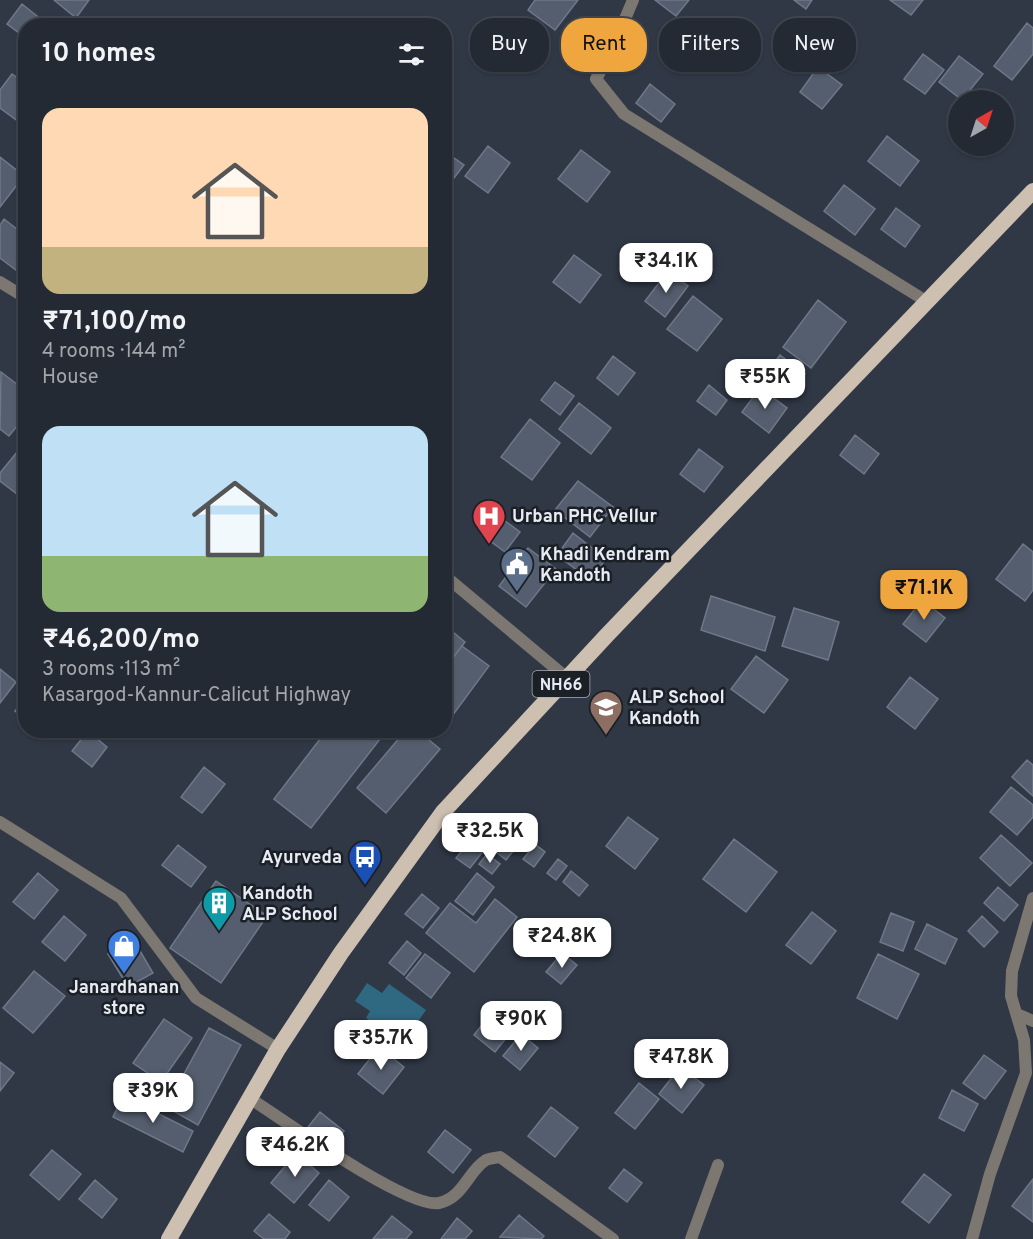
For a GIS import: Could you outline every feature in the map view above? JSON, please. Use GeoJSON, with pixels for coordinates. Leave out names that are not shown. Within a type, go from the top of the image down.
{"type":"FeatureCollection","features":[{"type":"Feature","properties":{"kind":"highway","name":"NH66"},"geometry":{"type":"LineString","coordinates":[[169,1239],[278,1049],[341,953],[443,812],[567,678],[1033,191]]}},
{"type":"Feature","properties":{"kind":"street"},"geometry":{"type":"LineString","coordinates":[[633,0],[612,50],[596,79],[624,114],[926,301]]}},
{"type":"Feature","properties":{"kind":"street"},"geometry":{"type":"LineString","coordinates":[[0,282],[18,293]]}},
{"type":"Feature","properties":{"kind":"street"},"geometry":{"type":"LineString","coordinates":[[452,582],[567,678]]}},
{"type":"Feature","properties":{"kind":"street"},"geometry":{"type":"LineString","coordinates":[[0,822],[121,898],[196,998],[278,1049]]}},
{"type":"Feature","properties":{"kind":"street"},"geometry":{"type":"LineString","coordinates":[[972,1239],[990,1174],[1026,1073],[1024,1040],[1011,996],[1012,971],[1033,898]]}},
{"type":"Feature","properties":{"kind":"street"},"geometry":{"type":"LineString","coordinates":[[1017,1014],[1033,1021]]}},
{"type":"Feature","properties":{"kind":"street"},"geometry":{"type":"LineString","coordinates":[[251,1099],[370,1175],[426,1203],[439,1203],[452,1198],[486,1161],[500,1157],[613,1239]]}},
{"type":"Feature","properties":{"kind":"street"},"geometry":{"type":"LineString","coordinates":[[691,1239],[718,1165]]}},
{"type":"Feature","properties":{"kind":"water"},"geometry":{"type":"Polygon","coordinates":[[[367,983],[382,993],[389,984],[426,1010],[403,1043],[366,1018],[370,1011],[355,1001],[367,983]]]}},
{"type":"Feature","properties":{"kind":"building"},"geometry":{"type":"Polygon","coordinates":[[[54,0],[89,0],[76,18],[54,0]]]}},
{"type":"Feature","properties":{"kind":"building"},"geometry":{"type":"Polygon","coordinates":[[[535,0],[578,0],[564,18],[561,18],[561,22],[555,30],[549,26],[549,18],[539,18],[528,10],[535,0]]]}},
{"type":"Feature","properties":{"kind":"building"},"geometry":{"type":"Polygon","coordinates":[[[655,0],[689,0],[676,16],[655,0]]]}},
{"type":"Feature","properties":{"kind":"building"},"geometry":{"type":"Polygon","coordinates":[[[794,0],[812,0],[806,9],[794,0]]]}},
{"type":"Feature","properties":{"kind":"building"},"geometry":{"type":"Polygon","coordinates":[[[890,0],[923,0],[911,15],[890,0]]]}},
{"type":"Feature","properties":{"kind":"building"},"geometry":{"type":"Polygon","coordinates":[[[22,4],[40,18],[18,18],[18,32],[7,24],[22,4]]]}},
{"type":"Feature","properties":{"kind":"building"},"geometry":{"type":"Polygon","coordinates":[[[1027,23],[1033,28],[1033,54],[1012,80],[994,66],[1027,23]]]}},
{"type":"Feature","properties":{"kind":"building"},"geometry":{"type":"Polygon","coordinates":[[[923,54],[944,70],[925,94],[904,79],[923,54]]]}},
{"type":"Feature","properties":{"kind":"building"},"geometry":{"type":"Polygon","coordinates":[[[959,56],[983,74],[970,90],[949,90],[939,82],[959,56]]]}},
{"type":"Feature","properties":{"kind":"building"},"geometry":{"type":"Polygon","coordinates":[[[814,72],[825,72],[842,85],[822,109],[800,92],[814,72]]]}},
{"type":"Feature","properties":{"kind":"building"},"geometry":{"type":"Polygon","coordinates":[[[12,74],[18,78],[18,121],[0,108],[0,90],[12,74]]]}},
{"type":"Feature","properties":{"kind":"building"},"geometry":{"type":"Polygon","coordinates":[[[650,84],[675,104],[661,122],[636,103],[650,84]]]}},
{"type":"Feature","properties":{"kind":"building"},"geometry":{"type":"Polygon","coordinates":[[[887,136],[919,161],[900,186],[868,161],[887,136]]]}},
{"type":"Feature","properties":{"kind":"building"},"geometry":{"type":"Polygon","coordinates":[[[488,146],[510,163],[488,193],[465,176],[488,146]]]}},
{"type":"Feature","properties":{"kind":"building"},"geometry":{"type":"Polygon","coordinates":[[[581,150],[610,172],[587,202],[558,179],[581,150]]]}},
{"type":"Feature","properties":{"kind":"building"},"geometry":{"type":"Polygon","coordinates":[[[0,157],[18,171],[18,184],[0,207],[0,157]]]}},
{"type":"Feature","properties":{"kind":"building"},"geometry":{"type":"Polygon","coordinates":[[[452,157],[464,165],[452,181],[452,157]]]}},
{"type":"Feature","properties":{"kind":"building"},"geometry":{"type":"Polygon","coordinates":[[[844,185],[875,209],[855,235],[824,211],[844,185]]]}},
{"type":"Feature","properties":{"kind":"building"},"geometry":{"type":"Polygon","coordinates":[[[896,208],[920,226],[905,247],[881,229],[896,208]]]}},
{"type":"Feature","properties":{"kind":"building"},"geometry":{"type":"Polygon","coordinates":[[[4,219],[18,230],[18,272],[0,258],[0,225],[4,219]]]}},
{"type":"Feature","properties":{"kind":"building"},"geometry":{"type":"Polygon","coordinates":[[[574,255],[601,275],[580,303],[553,282],[574,255]]]}},
{"type":"Feature","properties":{"kind":"building"},"geometry":{"type":"Polygon","coordinates":[[[668,271],[688,286],[665,317],[645,301],[668,271]]]}},
{"type":"Feature","properties":{"kind":"building"},"geometry":{"type":"Polygon","coordinates":[[[693,296],[722,319],[697,351],[667,329],[693,296]]]}},
{"type":"Feature","properties":{"kind":"building"},"geometry":{"type":"Polygon","coordinates":[[[818,300],[846,322],[811,368],[783,347],[818,300]]]}},
{"type":"Feature","properties":{"kind":"building"},"geometry":{"type":"Polygon","coordinates":[[[780,355],[805,374],[792,391],[767,372],[780,355]]]}},
{"type":"Feature","properties":{"kind":"building"},"geometry":{"type":"Polygon","coordinates":[[[613,356],[635,373],[618,395],[597,378],[613,356]]]}},
{"type":"Feature","properties":{"kind":"building"},"geometry":{"type":"Polygon","coordinates":[[[1,372],[18,385],[18,425],[9,436],[0,429],[1,372]]]}},
{"type":"Feature","properties":{"kind":"building"},"geometry":{"type":"Polygon","coordinates":[[[555,382],[574,396],[560,415],[541,400],[555,382]]]}},
{"type":"Feature","properties":{"kind":"building"},"geometry":{"type":"Polygon","coordinates":[[[709,385],[727,400],[716,415],[697,401],[709,385]]]}},
{"type":"Feature","properties":{"kind":"building"},"geometry":{"type":"Polygon","coordinates":[[[760,388],[787,408],[769,433],[742,412],[760,388]]]}},
{"type":"Feature","properties":{"kind":"building"},"geometry":{"type":"Polygon","coordinates":[[[579,403],[611,428],[591,454],[559,429],[579,403]]]}},
{"type":"Feature","properties":{"kind":"building"},"geometry":{"type":"Polygon","coordinates":[[[530,419],[560,443],[532,480],[501,457],[530,419]]]}},
{"type":"Feature","properties":{"kind":"building"},"geometry":{"type":"Polygon","coordinates":[[[855,435],[879,454],[864,474],[840,455],[855,435]]]}},
{"type":"Feature","properties":{"kind":"building"},"geometry":{"type":"Polygon","coordinates":[[[699,449],[723,467],[704,492],[680,474],[699,449]]]}},
{"type":"Feature","properties":{"kind":"building"},"geometry":{"type":"Polygon","coordinates":[[[18,451],[18,495],[0,481],[0,473],[18,451]]]}},
{"type":"Feature","properties":{"kind":"building"},"geometry":{"type":"Polygon","coordinates":[[[578,481],[613,507],[590,537],[555,510],[578,481]]]}},
{"type":"Feature","properties":{"kind":"building"},"geometry":{"type":"Polygon","coordinates":[[[497,515],[520,532],[505,552],[482,535],[497,515]]]}},
{"type":"Feature","properties":{"kind":"building"},"geometry":{"type":"Polygon","coordinates":[[[573,533],[606,559],[590,580],[557,555],[573,533]]]}},
{"type":"Feature","properties":{"kind":"building"},"geometry":{"type":"Polygon","coordinates":[[[1023,544],[1033,552],[1033,590],[1025,601],[996,579],[1023,544]]]}},
{"type":"Feature","properties":{"kind":"building"},"geometry":{"type":"Polygon","coordinates":[[[528,548],[556,569],[526,607],[499,586],[528,548]]]}},
{"type":"Feature","properties":{"kind":"building"},"geometry":{"type":"Polygon","coordinates":[[[711,596],[775,617],[765,651],[701,630],[711,596]]]}},
{"type":"Feature","properties":{"kind":"building"},"geometry":{"type":"Polygon","coordinates":[[[922,600],[945,618],[926,642],[903,624],[922,600]]]}},
{"type":"Feature","properties":{"kind":"building"},"geometry":{"type":"Polygon","coordinates":[[[794,608],[839,622],[828,660],[782,646],[794,608]]]}},
{"type":"Feature","properties":{"kind":"building"},"geometry":{"type":"Polygon","coordinates":[[[452,631],[465,642],[452,659],[452,631]]]}},
{"type":"Feature","properties":{"kind":"building"},"geometry":{"type":"Polygon","coordinates":[[[462,646],[489,666],[452,716],[452,659],[462,646]]]}},
{"type":"Feature","properties":{"kind":"building"},"geometry":{"type":"Polygon","coordinates":[[[756,656],[788,680],[764,713],[731,689],[756,656]]]}},
{"type":"Feature","properties":{"kind":"building"},"geometry":{"type":"Polygon","coordinates":[[[0,669],[16,682],[0,703],[0,669]]]}},
{"type":"Feature","properties":{"kind":"building"},"geometry":{"type":"Polygon","coordinates":[[[910,677],[938,699],[915,729],[887,707],[910,677]]]}},
{"type":"Feature","properties":{"kind":"building"},"geometry":{"type":"Polygon","coordinates":[[[82,738],[96,738],[107,747],[92,767],[72,751],[82,738]]]}},
{"type":"Feature","properties":{"kind":"building"},"geometry":{"type":"Polygon","coordinates":[[[321,738],[381,738],[311,828],[274,799],[321,738]]]}},
{"type":"Feature","properties":{"kind":"building"},"geometry":{"type":"Polygon","coordinates":[[[399,738],[427,738],[440,749],[386,813],[357,788],[399,738]]]}},
{"type":"Feature","properties":{"kind":"building"},"geometry":{"type":"Polygon","coordinates":[[[1027,760],[1033,765],[1033,796],[1012,777],[1027,760]]]}},
{"type":"Feature","properties":{"kind":"building"},"geometry":{"type":"Polygon","coordinates":[[[204,767],[225,784],[202,813],[181,797],[204,767]]]}},
{"type":"Feature","properties":{"kind":"building"},"geometry":{"type":"Polygon","coordinates":[[[1011,787],[1033,805],[1033,817],[1017,835],[990,812],[1011,787]]]}},
{"type":"Feature","properties":{"kind":"building"},"geometry":{"type":"Polygon","coordinates":[[[628,817],[658,839],[635,869],[606,846],[628,817]]]}},
{"type":"Feature","properties":{"kind":"building"},"geometry":{"type":"Polygon","coordinates":[[[501,832],[518,845],[506,860],[490,847],[501,832]]]}},
{"type":"Feature","properties":{"kind":"building"},"geometry":{"type":"Polygon","coordinates":[[[1001,835],[1032,863],[1010,886],[980,858],[1001,835]]]}},
{"type":"Feature","properties":{"kind":"building"},"geometry":{"type":"Polygon","coordinates":[[[471,839],[484,850],[470,868],[456,858],[471,839]]]}},
{"type":"Feature","properties":{"kind":"building"},"geometry":{"type":"Polygon","coordinates":[[[734,839],[777,872],[746,912],[703,879],[734,839]]]}},
{"type":"Feature","properties":{"kind":"building"},"geometry":{"type":"Polygon","coordinates":[[[535,844],[545,852],[534,867],[523,859],[535,844]]]}},
{"type":"Feature","properties":{"kind":"building"},"geometry":{"type":"Polygon","coordinates":[[[178,845],[206,867],[191,887],[162,865],[178,845]]]}},
{"type":"Feature","properties":{"kind":"building"},"geometry":{"type":"Polygon","coordinates":[[[487,854],[500,864],[492,874],[479,864],[487,854]]]}},
{"type":"Feature","properties":{"kind":"building"},"geometry":{"type":"Polygon","coordinates":[[[558,859],[567,866],[556,880],[547,873],[558,859]]]}},
{"type":"Feature","properties":{"kind":"building"},"geometry":{"type":"Polygon","coordinates":[[[571,871],[588,885],[579,896],[563,882],[571,871]]]}},
{"type":"Feature","properties":{"kind":"building"},"geometry":{"type":"Polygon","coordinates":[[[38,873],[58,890],[34,919],[13,902],[38,873]]]}},
{"type":"Feature","properties":{"kind":"building"},"geometry":{"type":"Polygon","coordinates":[[[477,873],[494,887],[473,915],[455,901],[477,873]]]}},
{"type":"Feature","properties":{"kind":"building","name":"Kandoth ALP School"},"geometry":{"type":"Polygon","coordinates":[[[216,881],[267,916],[221,983],[170,948],[216,881]]]}},
{"type":"Feature","properties":{"kind":"building"},"geometry":{"type":"Polygon","coordinates":[[[998,887],[1018,905],[1004,921],[984,903],[998,887]]]}},
{"type":"Feature","properties":{"kind":"building"},"geometry":{"type":"Polygon","coordinates":[[[422,894],[439,908],[423,928],[405,914],[422,894]]]}},
{"type":"Feature","properties":{"kind":"building"},"geometry":{"type":"Polygon","coordinates":[[[495,899],[517,917],[474,972],[426,933],[450,903],[476,923],[495,899]]]}},
{"type":"Feature","properties":{"kind":"building"},"geometry":{"type":"Polygon","coordinates":[[[812,912],[836,931],[811,964],[786,945],[812,912]]]}},
{"type":"Feature","properties":{"kind":"building"},"geometry":{"type":"Polygon","coordinates":[[[891,913],[914,922],[903,951],[880,942],[891,913]]]}},
{"type":"Feature","properties":{"kind":"building"},"geometry":{"type":"Polygon","coordinates":[[[64,916],[86,935],[65,961],[42,942],[64,916]]]}},
{"type":"Feature","properties":{"kind":"building"},"geometry":{"type":"Polygon","coordinates":[[[982,916],[998,932],[984,947],[968,931],[982,916]]]}},
{"type":"Feature","properties":{"kind":"building"},"geometry":{"type":"Polygon","coordinates":[[[927,924],[957,939],[945,964],[915,949],[927,924]]]}},
{"type":"Feature","properties":{"kind":"building"},"geometry":{"type":"Polygon","coordinates":[[[133,939],[153,973],[128,987],[108,954],[133,939]]]}},
{"type":"Feature","properties":{"kind":"building"},"geometry":{"type":"Polygon","coordinates":[[[407,941],[421,953],[404,975],[389,963],[407,941]]]}},
{"type":"Feature","properties":{"kind":"building"},"geometry":{"type":"Polygon","coordinates":[[[562,953],[577,965],[561,984],[546,972],[562,953]]]}},
{"type":"Feature","properties":{"kind":"building"},"geometry":{"type":"Polygon","coordinates":[[[425,954],[450,973],[431,998],[406,978],[425,954]]]}},
{"type":"Feature","properties":{"kind":"building"},"geometry":{"type":"Polygon","coordinates":[[[878,954],[919,974],[897,1019],[857,998],[878,954]]]}},
{"type":"Feature","properties":{"kind":"building"},"geometry":{"type":"Polygon","coordinates":[[[34,971],[65,996],[33,1033],[3,1008],[34,971]]]}},
{"type":"Feature","properties":{"kind":"building"},"geometry":{"type":"Polygon","coordinates":[[[493,1011],[515,1027],[495,1052],[474,1035],[493,1011]]]}},
{"type":"Feature","properties":{"kind":"building"},"geometry":{"type":"Polygon","coordinates":[[[164,1019],[192,1038],[161,1082],[133,1063],[164,1019]]]}},
{"type":"Feature","properties":{"kind":"building"},"geometry":{"type":"Polygon","coordinates":[[[209,1028],[241,1045],[198,1125],[166,1107],[209,1028]]]}},
{"type":"Feature","properties":{"kind":"building"},"geometry":{"type":"Polygon","coordinates":[[[521,1034],[538,1048],[520,1070],[503,1056],[521,1034]]]}},
{"type":"Feature","properties":{"kind":"building"},"geometry":{"type":"Polygon","coordinates":[[[379,1047],[404,1067],[383,1094],[358,1074],[379,1047]]]}},
{"type":"Feature","properties":{"kind":"building"},"geometry":{"type":"Polygon","coordinates":[[[984,1055],[1006,1071],[985,1099],[963,1083],[984,1055]]]}},
{"type":"Feature","properties":{"kind":"building"},"geometry":{"type":"Polygon","coordinates":[[[0,1062],[14,1073],[0,1091],[0,1062]]]}},
{"type":"Feature","properties":{"kind":"building"},"geometry":{"type":"Polygon","coordinates":[[[680,1067],[704,1085],[682,1113],[659,1094],[680,1067]]]}},
{"type":"Feature","properties":{"kind":"building"},"geometry":{"type":"Polygon","coordinates":[[[639,1083],[659,1099],[635,1129],[615,1113],[639,1083]]]}},
{"type":"Feature","properties":{"kind":"building"},"geometry":{"type":"Polygon","coordinates":[[[952,1090],[978,1104],[964,1131],[939,1118],[952,1090]]]}},
{"type":"Feature","properties":{"kind":"building"},"geometry":{"type":"Polygon","coordinates":[[[123,1096],[193,1131],[183,1152],[113,1117],[123,1096]]]}},
{"type":"Feature","properties":{"kind":"building"},"geometry":{"type":"Polygon","coordinates":[[[551,1107],[578,1128],[555,1157],[528,1136],[551,1107]]]}},
{"type":"Feature","properties":{"kind":"building"},"geometry":{"type":"Polygon","coordinates":[[[320,1112],[344,1131],[332,1145],[308,1127],[320,1112]]]}},
{"type":"Feature","properties":{"kind":"building"},"geometry":{"type":"Polygon","coordinates":[[[445,1130],[471,1150],[453,1173],[428,1152],[445,1130]]]}},
{"type":"Feature","properties":{"kind":"building"},"geometry":{"type":"Polygon","coordinates":[[[52,1150],[81,1174],[59,1200],[30,1175],[52,1150]]]}},
{"type":"Feature","properties":{"kind":"building"},"geometry":{"type":"Polygon","coordinates":[[[296,1153],[319,1173],[294,1203],[271,1183],[296,1153]]]}},
{"type":"Feature","properties":{"kind":"building"},"geometry":{"type":"Polygon","coordinates":[[[624,1169],[642,1183],[627,1202],[609,1188],[624,1169]]]}},
{"type":"Feature","properties":{"kind":"building"},"geometry":{"type":"Polygon","coordinates":[[[924,1174],[951,1195],[929,1223],[902,1202],[924,1174]]]}},
{"type":"Feature","properties":{"kind":"building"},"geometry":{"type":"Polygon","coordinates":[[[1033,1179],[1033,1222],[1012,1206],[1033,1179]]]}},
{"type":"Feature","properties":{"kind":"building"},"geometry":{"type":"Polygon","coordinates":[[[95,1180],[117,1199],[102,1218],[79,1199],[95,1180]]]}},
{"type":"Feature","properties":{"kind":"building"},"geometry":{"type":"Polygon","coordinates":[[[329,1180],[349,1197],[329,1221],[309,1205],[329,1180]]]}},
{"type":"Feature","properties":{"kind":"building"},"geometry":{"type":"Polygon","coordinates":[[[269,1214],[290,1232],[285,1239],[264,1239],[254,1231],[269,1214]]]}},
{"type":"Feature","properties":{"kind":"building"},"geometry":{"type":"Polygon","coordinates":[[[519,1215],[544,1236],[541,1239],[500,1237],[519,1215]]]}},
{"type":"Feature","properties":{"kind":"building"},"geometry":{"type":"Polygon","coordinates":[[[392,1216],[412,1232],[406,1239],[373,1239],[392,1216]]]}},
{"type":"Feature","properties":{"kind":"building"},"geometry":{"type":"Polygon","coordinates":[[[457,1218],[472,1231],[465,1239],[441,1239],[457,1218]]]}},
{"type":"Feature","properties":{"kind":"place","name":"Urban PHC Vellur"},"geometry":{"type":"Point","coordinates":[489,545]}},
{"type":"Feature","properties":{"kind":"place","name":"Khadi Kendram Kandoth"},"geometry":{"type":"Point","coordinates":[517,593]}},
{"type":"Feature","properties":{"kind":"place","name":"ALP School Kandoth"},"geometry":{"type":"Point","coordinates":[606,736]}},
{"type":"Feature","properties":{"kind":"place","name":"Ayurveda"},"geometry":{"type":"Point","coordinates":[365,886]}},
{"type":"Feature","properties":{"kind":"place","name":"Kandoth ALP School"},"geometry":{"type":"Point","coordinates":[219,932]}},
{"type":"Feature","properties":{"kind":"place","name":"Janardhanan store"},"geometry":{"type":"Point","coordinates":[124,975]}}]}
